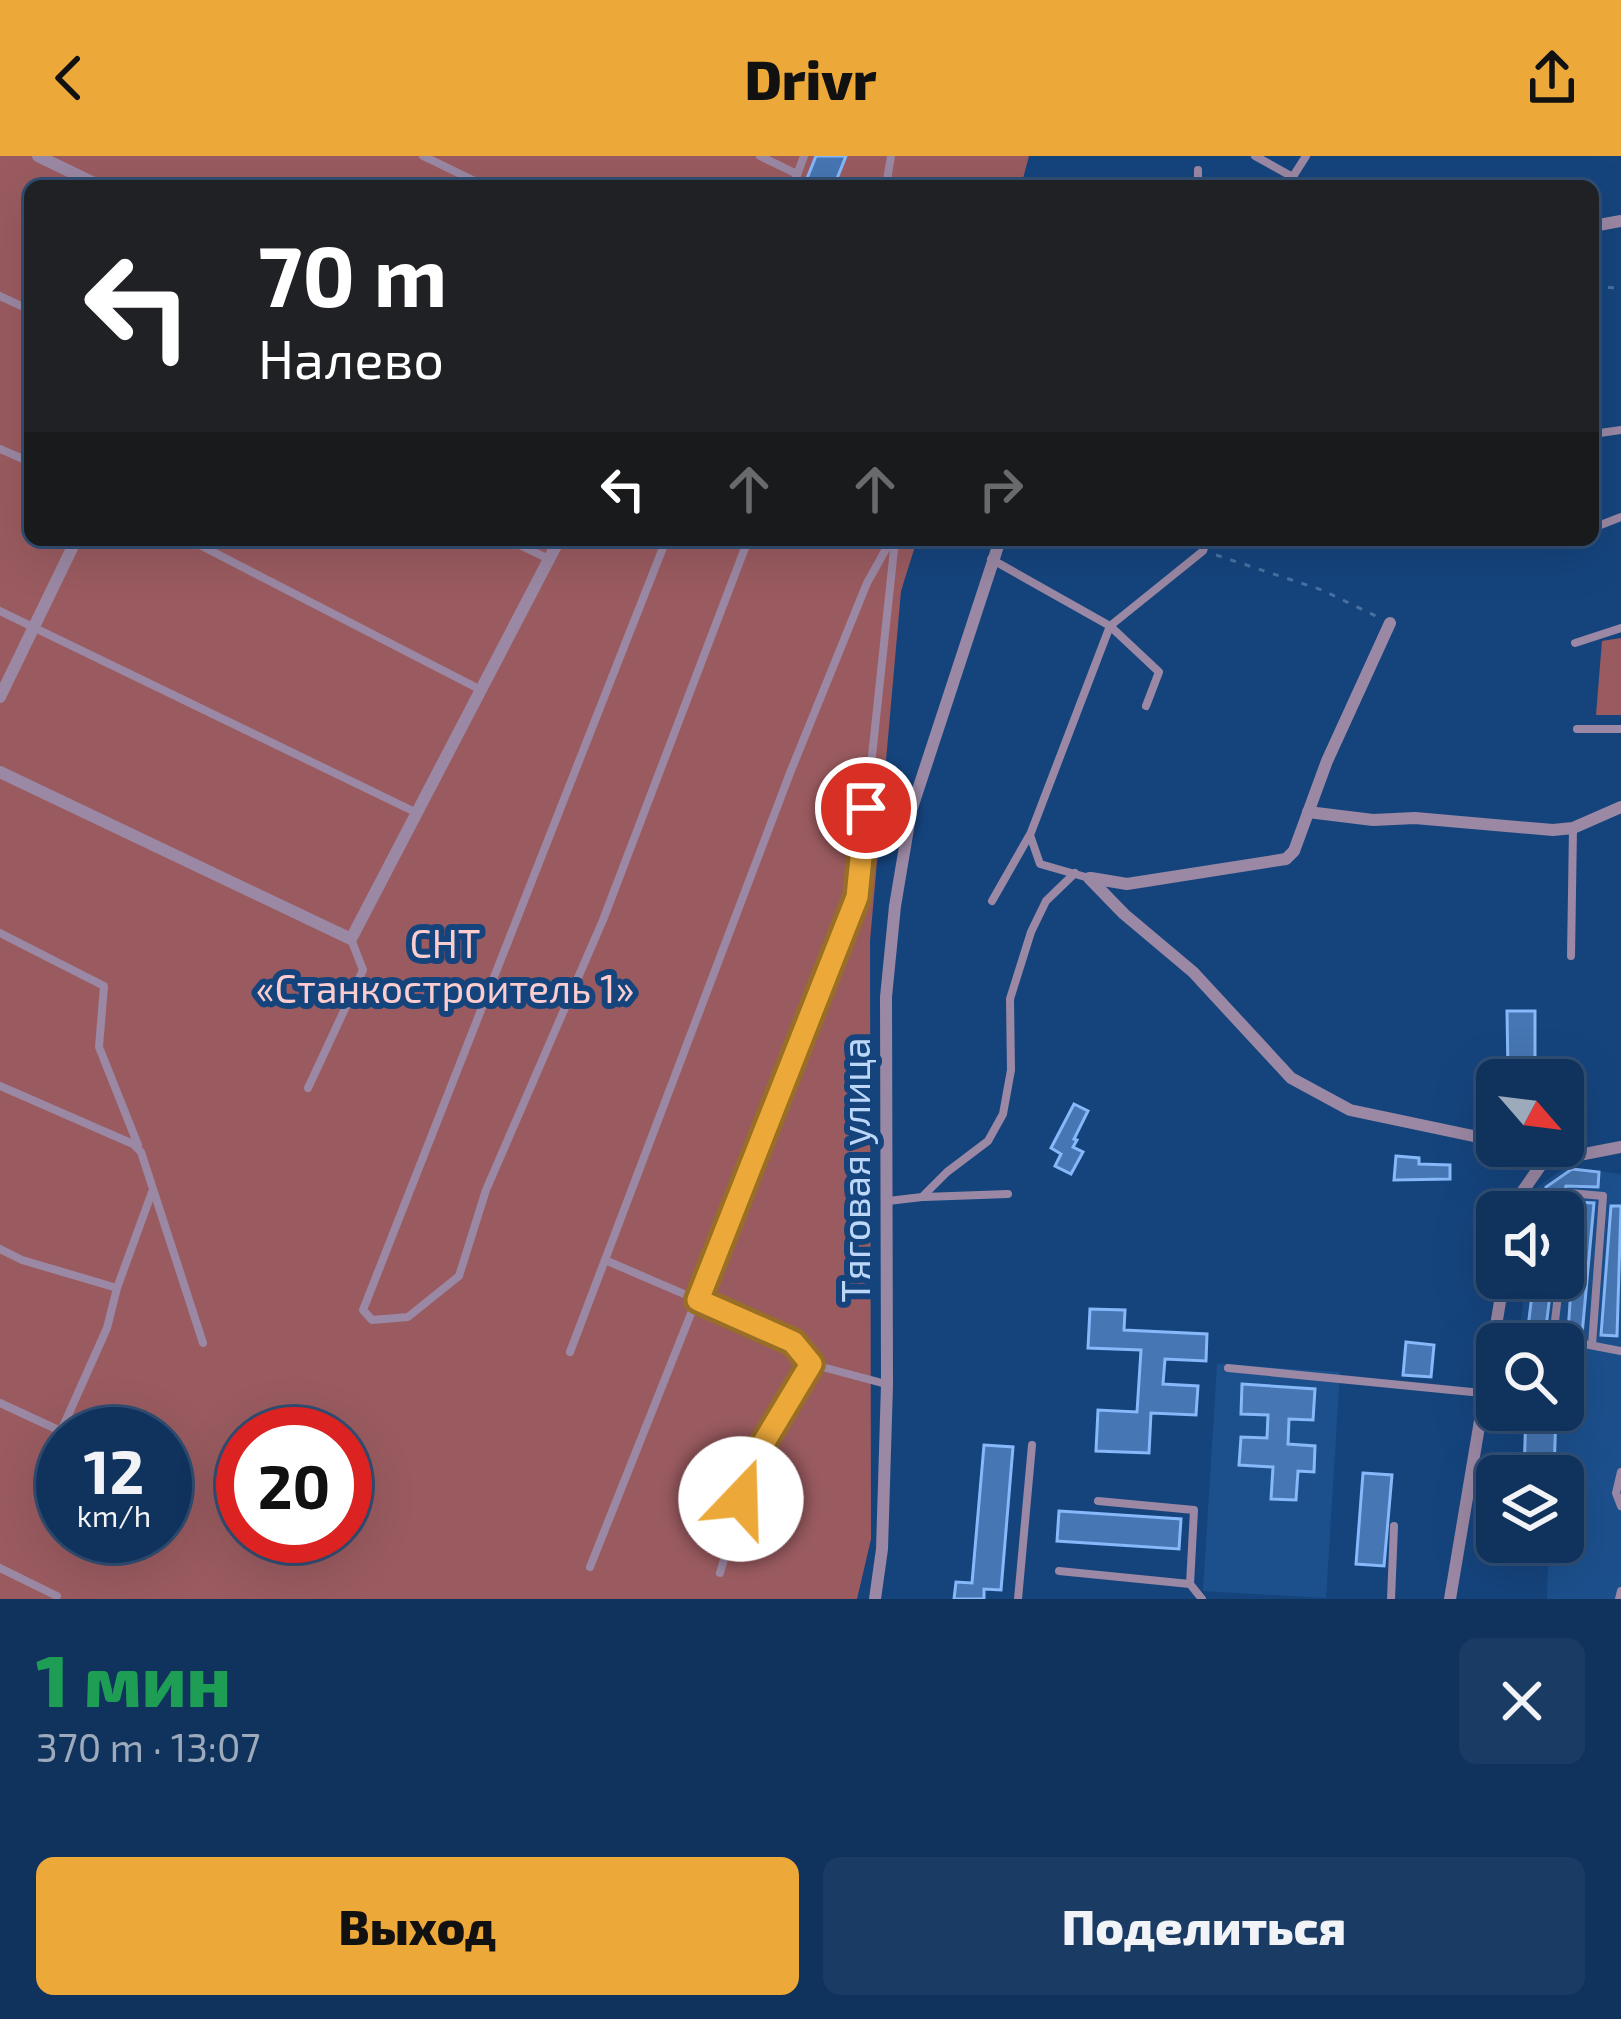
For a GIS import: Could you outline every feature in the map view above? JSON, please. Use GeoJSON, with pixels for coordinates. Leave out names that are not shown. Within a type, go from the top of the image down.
{"type":"FeatureCollection","features":[{"type":"Feature","properties":{"kind":"street"},"geometry":{"type":"LineString","coordinates":[[38,156],[88,180]]}},
{"type":"Feature","properties":{"kind":"street"},"geometry":{"type":"LineString","coordinates":[[0,697],[73,546]]}},
{"type":"Feature","properties":{"kind":"street"},"geometry":{"type":"LineString","coordinates":[[0,772],[351,939],[556,546]]}},
{"type":"Feature","properties":{"kind":"street","name":"Тяговая улица"},"geometry":{"type":"LineString","coordinates":[[875,1599],[882,1550],[887,1385],[886,998],[895,906],[911,811],[997,546]]}},
{"type":"Feature","properties":{"kind":"street"},"geometry":{"type":"LineString","coordinates":[[1090,878],[1127,884],[1286,859],[1294,850],[1348,712],[1390,623]]}},
{"type":"Feature","properties":{"kind":"street"},"geometry":{"type":"LineString","coordinates":[[1309,812],[1552,830],[1573,828],[1621,807]]}},
{"type":"Feature","properties":{"kind":"street"},"geometry":{"type":"LineString","coordinates":[[1090,878],[1124,914],[1193,972],[1292,1078],[1350,1110],[1476,1137]]}},
{"type":"Feature","properties":{"kind":"street"},"geometry":{"type":"LineString","coordinates":[[1584,1154],[1621,1147]]}},
{"type":"Feature","properties":{"kind":"street"},"geometry":{"type":"LineString","coordinates":[[1450,1599],[1476,1431]]}},
{"type":"Feature","properties":{"kind":"lane"},"geometry":{"type":"LineString","coordinates":[[423,156],[473,180]]}},
{"type":"Feature","properties":{"kind":"lane"},"geometry":{"type":"LineString","coordinates":[[760,156],[797,173]]}},
{"type":"Feature","properties":{"kind":"lane"},"geometry":{"type":"LineString","coordinates":[[795,180],[804,156]]}},
{"type":"Feature","properties":{"kind":"lane"},"geometry":{"type":"LineString","coordinates":[[1255,156],[1288,180]]}},
{"type":"Feature","properties":{"kind":"lane"},"geometry":{"type":"LineString","coordinates":[[1198,170],[1198,180]]}},
{"type":"Feature","properties":{"kind":"lane"},"geometry":{"type":"LineString","coordinates":[[202,546],[481,690]]}},
{"type":"Feature","properties":{"kind":"lane"},"geometry":{"type":"LineString","coordinates":[[522,546],[549,559]]}},
{"type":"Feature","properties":{"kind":"lane"},"geometry":{"type":"LineString","coordinates":[[665,546],[363,1310],[372,1320],[408,1317],[459,1276],[486,1190],[603,920],[746,546]]}},
{"type":"Feature","properties":{"kind":"lane"},"geometry":{"type":"LineString","coordinates":[[570,1352],[790,773],[867,583],[889,546]]}},
{"type":"Feature","properties":{"kind":"lane"},"geometry":{"type":"LineString","coordinates":[[590,1567],[857,897],[892,546]]}},
{"type":"Feature","properties":{"kind":"lane"},"geometry":{"type":"LineString","coordinates":[[992,901],[1030,835],[1109,626],[1204,546]]}},
{"type":"Feature","properties":{"kind":"lane"},"geometry":{"type":"LineString","coordinates":[[991,559],[1109,626],[1160,671],[1146,706]]}},
{"type":"Feature","properties":{"kind":"lane"},"geometry":{"type":"LineString","coordinates":[[0,611],[417,813]]}},
{"type":"Feature","properties":{"kind":"lane"},"geometry":{"type":"LineString","coordinates":[[1575,643],[1621,628]]}},
{"type":"Feature","properties":{"kind":"lane"},"geometry":{"type":"LineString","coordinates":[[1577,729],[1621,729]]}},
{"type":"Feature","properties":{"kind":"lane"},"geometry":{"type":"LineString","coordinates":[[1571,956],[1573,828]]}},
{"type":"Feature","properties":{"kind":"lane"},"geometry":{"type":"LineString","coordinates":[[1030,835],[1040,864],[1090,878]]}},
{"type":"Feature","properties":{"kind":"lane"},"geometry":{"type":"LineString","coordinates":[[922,1197],[988,1142],[1003,1114],[1011,1070],[1010,999],[1046,901],[1075,873]]}},
{"type":"Feature","properties":{"kind":"lane"},"geometry":{"type":"LineString","coordinates":[[0,933],[104,986],[99,1047],[141,1152],[203,1342]]}},
{"type":"Feature","properties":{"kind":"lane"},"geometry":{"type":"LineString","coordinates":[[308,1088],[363,970],[351,939]]}},
{"type":"Feature","properties":{"kind":"lane"},"geometry":{"type":"LineString","coordinates":[[0,1086],[134,1144],[141,1152]]}},
{"type":"Feature","properties":{"kind":"lane"},"geometry":{"type":"LineString","coordinates":[[74,1407],[107,1328],[153,1189]]}},
{"type":"Feature","properties":{"kind":"lane"},"geometry":{"type":"LineString","coordinates":[[886,1202],[1008,1194]]}},
{"type":"Feature","properties":{"kind":"lane"},"geometry":{"type":"LineString","coordinates":[[1584,1194],[1603,1196],[1592,1345]]}},
{"type":"Feature","properties":{"kind":"lane"},"geometry":{"type":"LineString","coordinates":[[0,1249],[117,1288]]}},
{"type":"Feature","properties":{"kind":"lane"},"geometry":{"type":"LineString","coordinates":[[605,1261],[793,1342],[811,1364],[887,1385]]}},
{"type":"Feature","properties":{"kind":"lane"},"geometry":{"type":"LineString","coordinates":[[1558,1299],[1553,1338],[1621,1351]]}},
{"type":"Feature","properties":{"kind":"lane"},"geometry":{"type":"LineString","coordinates":[[720,1574],[752,1462],[811,1364]]}},
{"type":"Feature","properties":{"kind":"lane"},"geometry":{"type":"LineString","coordinates":[[1228,1368],[1476,1392]]}},
{"type":"Feature","properties":{"kind":"lane"},"geometry":{"type":"LineString","coordinates":[[0,1403],[36,1419]]}},
{"type":"Feature","properties":{"kind":"lane"},"geometry":{"type":"LineString","coordinates":[[1018,1599],[1032,1445]]}},
{"type":"Feature","properties":{"kind":"lane"},"geometry":{"type":"LineString","coordinates":[[1621,1472],[1616,1493],[1621,1507]]}},
{"type":"Feature","properties":{"kind":"lane"},"geometry":{"type":"LineString","coordinates":[[1098,1501],[1194,1510],[1190,1584],[1202,1599]]}},
{"type":"Feature","properties":{"kind":"lane"},"geometry":{"type":"LineString","coordinates":[[1391,1599],[1394,1526]]}},
{"type":"Feature","properties":{"kind":"lane"},"geometry":{"type":"LineString","coordinates":[[0,1568],[57,1596]]}},
{"type":"Feature","properties":{"kind":"lane"},"geometry":{"type":"LineString","coordinates":[[1059,1571],[1190,1584]]}},
{"type":"Feature","properties":{"kind":"path"},"geometry":{"type":"LineString","coordinates":[[1208,546],[1322,590],[1390,623]]}},
{"type":"Feature","properties":{"kind":"shaded area"},"geometry":{"type":"Polygon","coordinates":[[[1566,1167],[1621,1174],[1621,1599],[1547,1599],[1548,1563],[1584,1563],[1584,1455],[1523,1455],[1523,1431],[1584,1431],[1584,1323],[1521,1323],[1523,1299],[1584,1299],[1584,1191],[1537,1191],[1566,1167]]]}},
{"type":"Feature","properties":{"kind":"shaded area"},"geometry":{"type":"Polygon","coordinates":[[[1217,1364],[1340,1372],[1326,1598],[1203,1591],[1217,1364]]]}},
{"type":"Feature","properties":{"kind":"green space","name":"СНТ «Станкостроитель 1»"},"geometry":{"type":"Polygon","coordinates":[[[0,156],[1029,156],[1023,180],[24,180],[24,546],[915,546],[901,591],[870,941],[871,1539],[857,1599],[0,1599],[0,156]]]}},
{"type":"Feature","properties":{"kind":"green space"},"geometry":{"type":"Polygon","coordinates":[[[1621,638],[1621,715],[1596,715],[1602,641],[1621,638]]]}},
{"type":"Feature","properties":{"kind":"building"},"geometry":{"type":"Polygon","coordinates":[[[816,156],[846,156],[836,180],[806,180],[816,156]]]}},
{"type":"Feature","properties":{"kind":"building"},"geometry":{"type":"Polygon","coordinates":[[[1507,1011],[1535,1011],[1535,1059],[1508,1059],[1507,1011]]]}},
{"type":"Feature","properties":{"kind":"building"},"geometry":{"type":"Polygon","coordinates":[[[1074,1104],[1088,1111],[1074,1139],[1073,1147],[1083,1152],[1071,1174],[1055,1166],[1061,1154],[1051,1148],[1074,1104]]]}},
{"type":"Feature","properties":{"kind":"building"},"geometry":{"type":"Polygon","coordinates":[[[1396,1156],[1419,1158],[1419,1164],[1450,1165],[1450,1179],[1394,1180],[1396,1156]]]}},
{"type":"Feature","properties":{"kind":"building"},"geometry":{"type":"Polygon","coordinates":[[[1572,1169],[1599,1172],[1598,1187],[1546,1191],[1572,1169]]]}},
{"type":"Feature","properties":{"kind":"building"},"geometry":{"type":"Polygon","coordinates":[[[1584,1202],[1594,1203],[1583,1323],[1569,1323],[1570,1299],[1584,1299],[1584,1202]]]}},
{"type":"Feature","properties":{"kind":"building"},"geometry":{"type":"Polygon","coordinates":[[[1611,1206],[1621,1206],[1617,1336],[1601,1335],[1611,1206]]]}},
{"type":"Feature","properties":{"kind":"building"},"geometry":{"type":"Polygon","coordinates":[[[1531,1299],[1549,1299],[1547,1323],[1529,1323],[1531,1299]]]}},
{"type":"Feature","properties":{"kind":"building"},"geometry":{"type":"Polygon","coordinates":[[[1090,1309],[1125,1310],[1124,1330],[1207,1334],[1206,1361],[1165,1359],[1163,1384],[1198,1386],[1196,1415],[1151,1413],[1149,1453],[1096,1451],[1098,1410],[1137,1412],[1141,1350],[1088,1348],[1090,1309]]]}},
{"type":"Feature","properties":{"kind":"building"},"geometry":{"type":"Polygon","coordinates":[[[1406,1342],[1434,1345],[1431,1377],[1403,1375],[1406,1342]]]}},
{"type":"Feature","properties":{"kind":"building"},"geometry":{"type":"Polygon","coordinates":[[[1242,1384],[1315,1389],[1313,1420],[1289,1419],[1288,1444],[1315,1446],[1314,1472],[1298,1471],[1296,1500],[1271,1499],[1273,1467],[1239,1465],[1241,1437],[1267,1438],[1268,1415],[1241,1414],[1242,1384]]]}},
{"type":"Feature","properties":{"kind":"building"},"geometry":{"type":"Polygon","coordinates":[[[1525,1431],[1555,1431],[1555,1455],[1525,1455],[1525,1431]]]}},
{"type":"Feature","properties":{"kind":"building"},"geometry":{"type":"Polygon","coordinates":[[[984,1445],[1013,1447],[1001,1590],[984,1589],[984,1599],[954,1599],[956,1582],[972,1583],[984,1445]]]}},
{"type":"Feature","properties":{"kind":"building"},"geometry":{"type":"Polygon","coordinates":[[[1363,1473],[1392,1475],[1384,1566],[1356,1564],[1363,1473]]]}},
{"type":"Feature","properties":{"kind":"building"},"geometry":{"type":"Polygon","coordinates":[[[1059,1511],[1181,1519],[1179,1549],[1057,1541],[1059,1511]]]}},
{"type":"Feature","properties":{"kind":"route"},"geometry":{"type":"LineString","coordinates":[[741,1499],[752,1462],[811,1364],[793,1342],[698,1300],[857,897],[866,808]]}}]}
